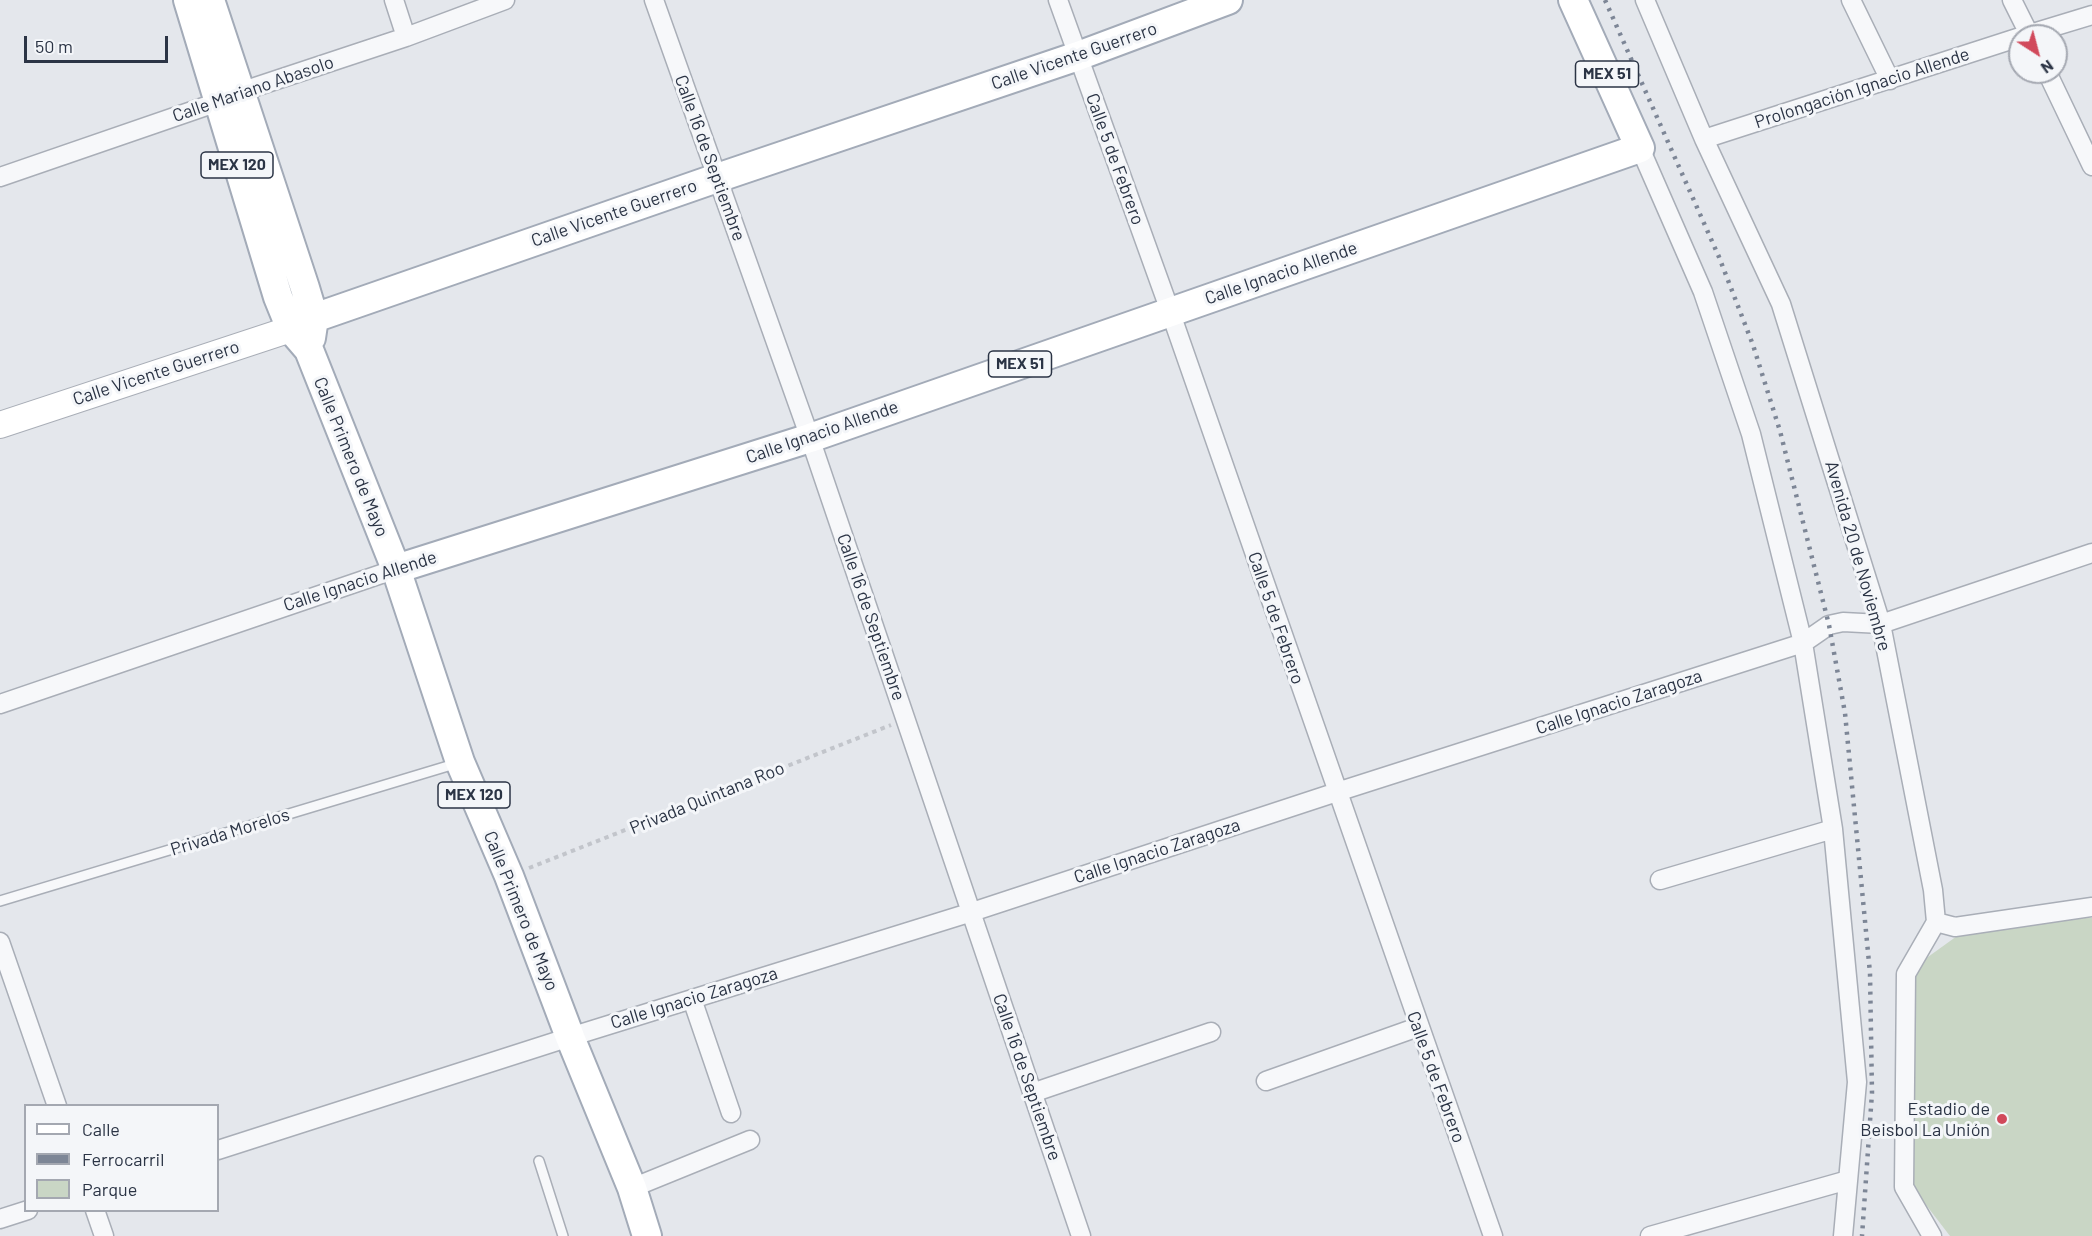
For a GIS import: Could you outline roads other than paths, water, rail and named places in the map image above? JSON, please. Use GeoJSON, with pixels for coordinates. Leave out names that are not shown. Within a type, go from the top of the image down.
{"type":"FeatureCollection","features":[{"type":"Feature","properties":{"kind":"main road","name":"Calle Primero de Mayo"},"geometry":{"type":"LineString","coordinates":[[188,0],[229,97],[309,350],[396,568],[460,762],[509,876],[570,1037],[632,1188],[647,1236]]}},
{"type":"Feature","properties":{"kind":"main road","name":"Calle Primero de Mayo"},"geometry":{"type":"LineString","coordinates":[[210,0],[229,97]]}},
{"type":"Feature","properties":{"kind":"main road","name":"Calle Vicente Guerrero"},"geometry":{"type":"LineString","coordinates":[[302,323],[717,178],[1078,56],[1228,0]]}},
{"type":"Feature","properties":{"kind":"main road","name":"MEX 51"},"geometry":{"type":"LineString","coordinates":[[1573,0],[1640,148]]}},
{"type":"Feature","properties":{"kind":"main road","name":"Calle Ignacio Allende"},"geometry":{"type":"LineString","coordinates":[[396,568],[810,438],[1640,148]]}},
{"type":"Feature","properties":{"kind":"street"},"geometry":{"type":"LineString","coordinates":[[394,0],[406,37]]}},
{"type":"Feature","properties":{"kind":"street","name":"Calle Mariano Abasolo"},"geometry":{"type":"LineString","coordinates":[[0,177],[406,37],[505,0]]}},
{"type":"Feature","properties":{"kind":"street","name":"Calle 16 de Septiembre"},"geometry":{"type":"LineString","coordinates":[[654,0],[810,438],[1082,1236]]}},
{"type":"Feature","properties":{"kind":"street","name":"Calle 5 de Febrero"},"geometry":{"type":"LineString","coordinates":[[1058,0],[1170,311],[1418,1027],[1493,1236]]}},
{"type":"Feature","properties":{"kind":"street","name":"Avenida 20 de Noviembre"},"geometry":{"type":"LineString","coordinates":[[1645,0],[1704,139],[1781,304],[1881,624],[1933,890],[1936,922]]}},
{"type":"Feature","properties":{"kind":"street"},"geometry":{"type":"LineString","coordinates":[[1851,0],[1890,80]]}},
{"type":"Feature","properties":{"kind":"street"},"geometry":{"type":"LineString","coordinates":[[2012,0],[2021,24]]}},
{"type":"Feature","properties":{"kind":"street","name":"Prolongación Ignacio Allende"},"geometry":{"type":"LineString","coordinates":[[2063,24],[2092,15]]}},
{"type":"Feature","properties":{"kind":"street","name":"Prolongación Ignacio Allende"},"geometry":{"type":"LineString","coordinates":[[1704,139],[2008,42]]}},
{"type":"Feature","properties":{"kind":"street"},"geometry":{"type":"LineString","coordinates":[[2053,84],[2092,166]]}},
{"type":"Feature","properties":{"kind":"street"},"geometry":{"type":"LineString","coordinates":[[1640,148],[1703,292],[1747,423],[1803,644],[1833,829],[1857,1082],[1843,1236]]}},
{"type":"Feature","properties":{"kind":"street","name":"Calle Vicente Guerrero"},"geometry":{"type":"LineString","coordinates":[[0,425],[302,323]]}},
{"type":"Feature","properties":{"kind":"street","name":"Calle Ignacio Zaragoza"},"geometry":{"type":"LineString","coordinates":[[219,1150],[570,1037],[972,912],[1337,792],[1803,644],[1829,625],[1843,622],[1881,624],[2092,553]]}},
{"type":"Feature","properties":{"kind":"street","name":"Calle Ignacio Allende"},"geometry":{"type":"LineString","coordinates":[[0,704],[396,568]]}},
{"type":"Feature","properties":{"kind":"street"},"geometry":{"type":"LineString","coordinates":[[1660,880],[1833,829]]}},
{"type":"Feature","properties":{"kind":"street"},"geometry":{"type":"LineString","coordinates":[[1932,1236],[1904,1187],[1906,974],[1936,922],[1955,927],[2092,907]]}},
{"type":"Feature","properties":{"kind":"street"},"geometry":{"type":"LineString","coordinates":[[0,942],[56,1104]]}},
{"type":"Feature","properties":{"kind":"street"},"geometry":{"type":"LineString","coordinates":[[692,999],[731,1113]]}},
{"type":"Feature","properties":{"kind":"street"},"geometry":{"type":"LineString","coordinates":[[1266,1081],[1418,1027]]}},
{"type":"Feature","properties":{"kind":"street"},"geometry":{"type":"LineString","coordinates":[[1032,1094],[1211,1032]]}},
{"type":"Feature","properties":{"kind":"street"},"geometry":{"type":"LineString","coordinates":[[632,1188],[750,1140]]}},
{"type":"Feature","properties":{"kind":"street"},"geometry":{"type":"LineString","coordinates":[[1650,1236],[1848,1180]]}},
{"type":"Feature","properties":{"kind":"street"},"geometry":{"type":"LineString","coordinates":[[0,1219],[24,1211]]}},
{"type":"Feature","properties":{"kind":"street"},"geometry":{"type":"LineString","coordinates":[[96,1212],[104,1236]]}},
{"type":"Feature","properties":{"kind":"lane","name":"Privada Morelos"},"geometry":{"type":"LineString","coordinates":[[0,901],[460,762]]}},
{"type":"Feature","properties":{"kind":"lane"},"geometry":{"type":"LineString","coordinates":[[538,1161],[563,1236]]}},
{"type":"Feature","properties":{"kind":"railway"},"geometry":{"type":"LineString","coordinates":[[1605,0],[1719,257],[1753,345],[1780,431],[1829,625],[1845,713],[1870,973],[1872,1093],[1862,1236]]}},
{"type":"Feature","properties":{"kind":"place","name":"Estadio de Beisbol La Unión"},"geometry":{"type":"Point","coordinates":[2002,1119]}}]}
